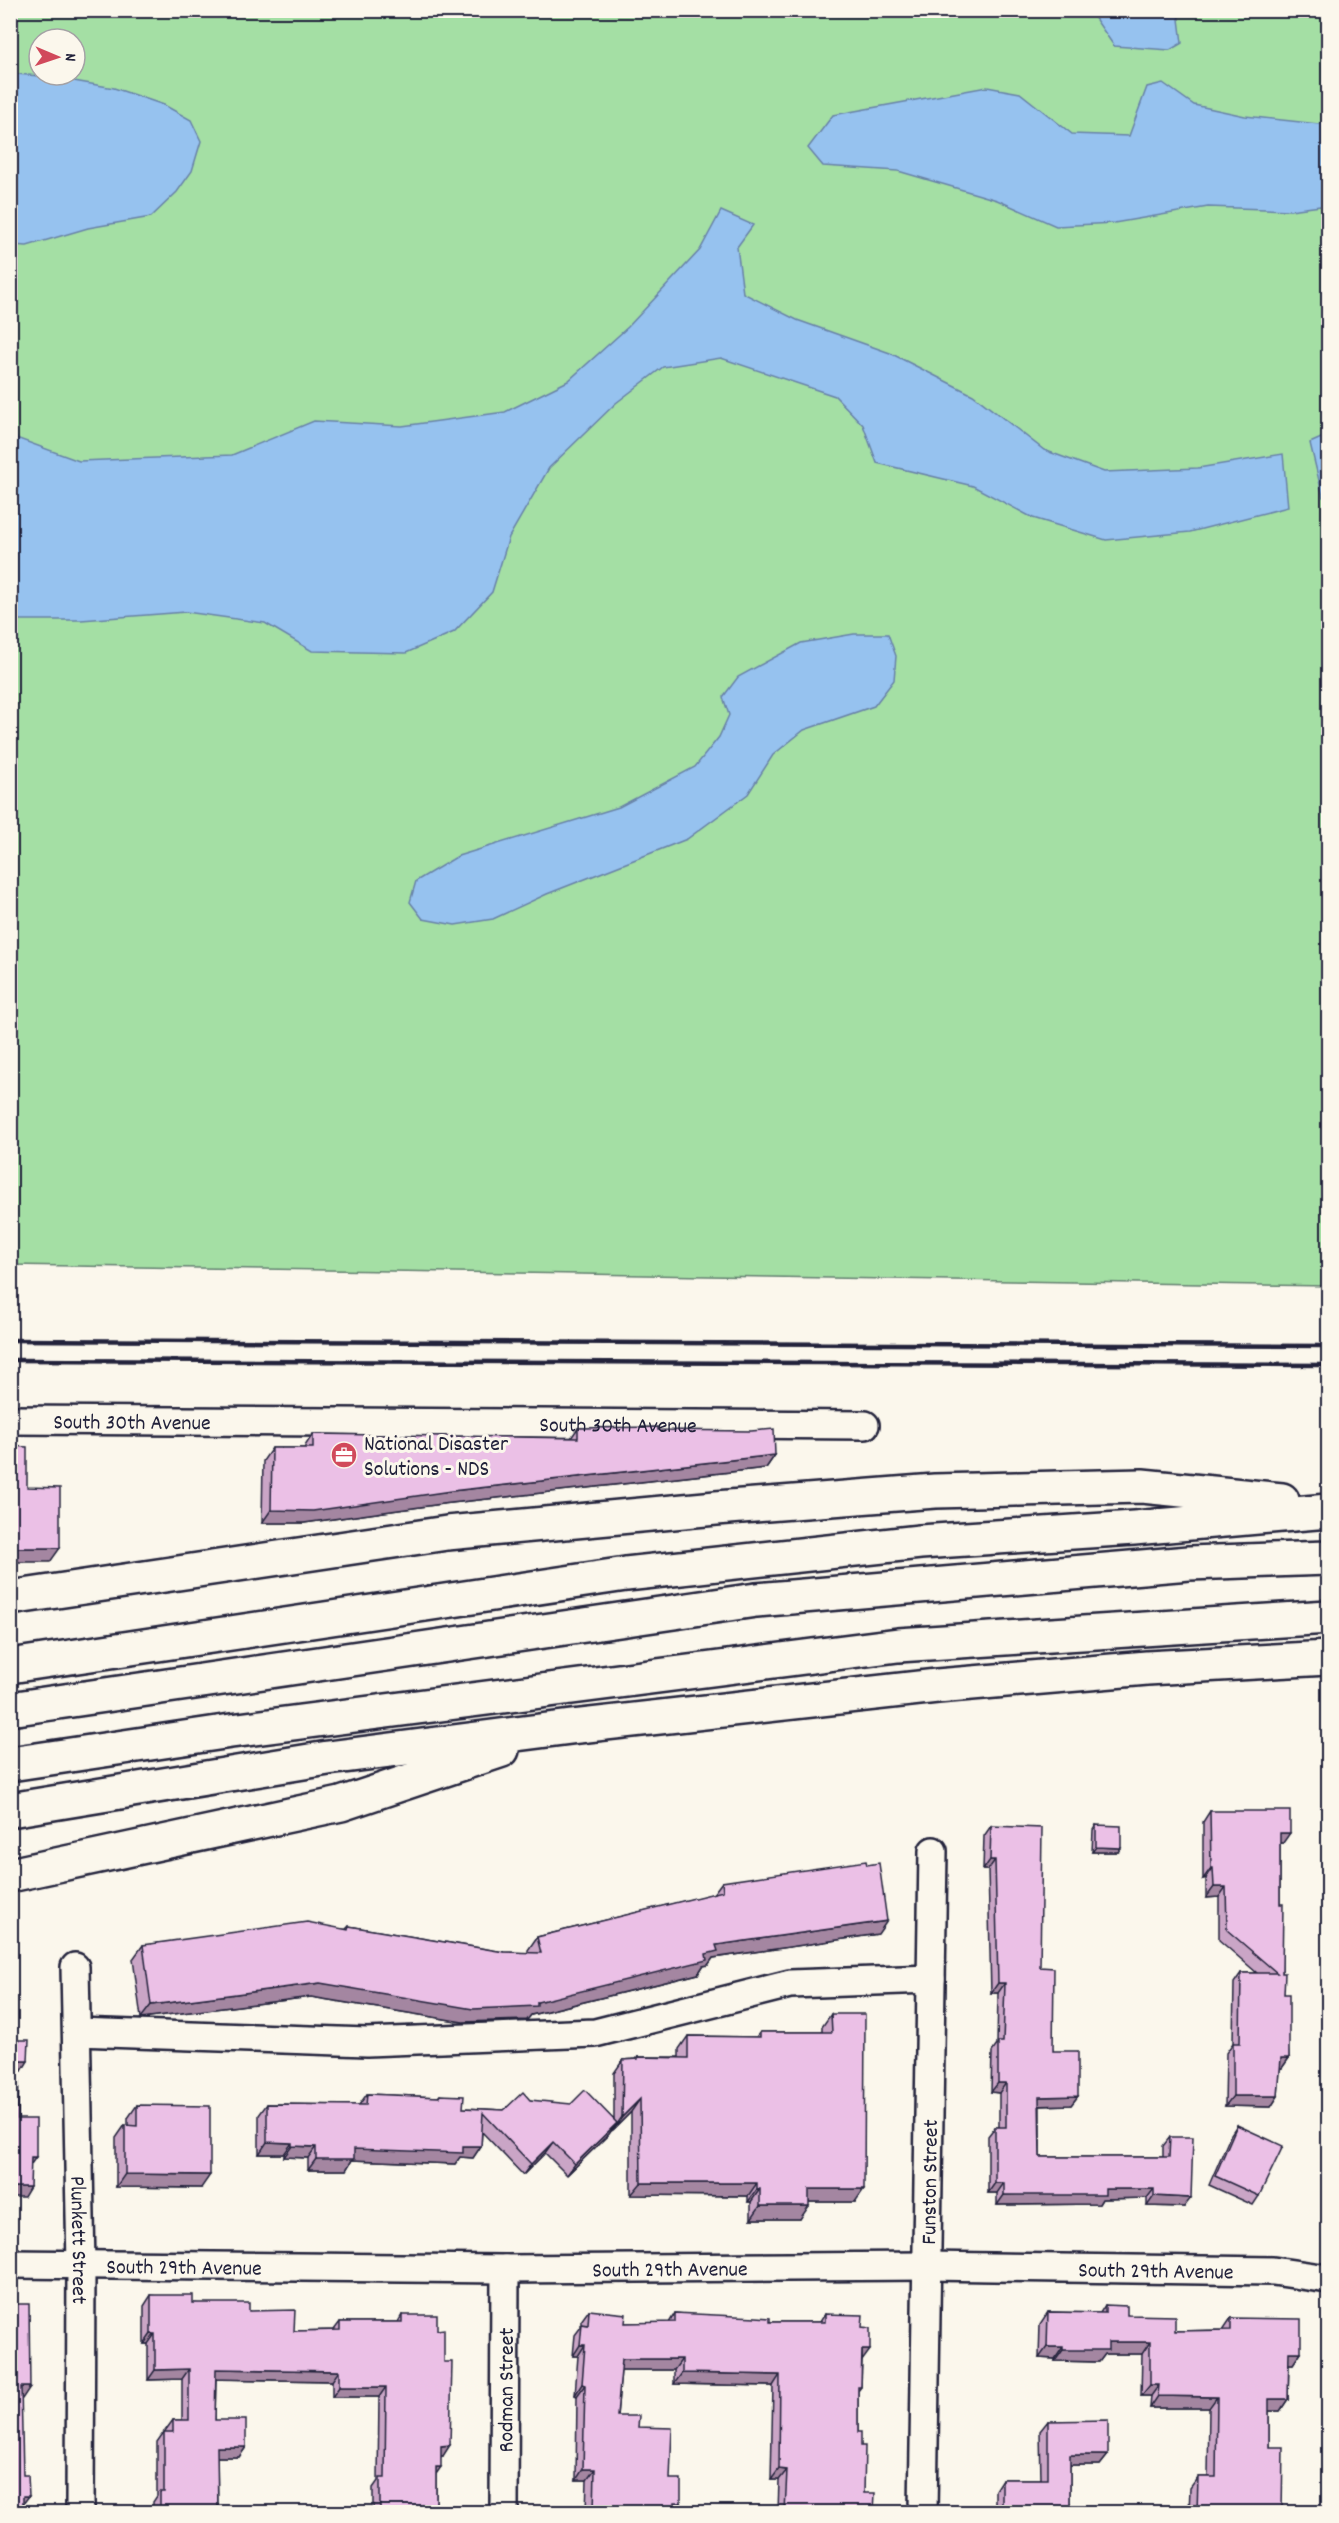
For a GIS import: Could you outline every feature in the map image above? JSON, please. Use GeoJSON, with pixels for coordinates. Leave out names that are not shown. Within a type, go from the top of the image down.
{"type":"FeatureCollection","features":[{"type":"Feature","properties":{"kind":"highway"},"geometry":{"type":"LineString","coordinates":[[10,1598],[447,1533],[716,1508],[935,1491],[1142,1486],[1329,1505]]}},
{"type":"Feature","properties":{"kind":"highway"},"geometry":{"type":"LineString","coordinates":[[10,1666],[626,1574],[920,1542],[1134,1528],[1329,1510]]}},
{"type":"Feature","properties":{"kind":"highway"},"geometry":{"type":"LineString","coordinates":[[10,1709],[756,1600],[1189,1563],[1329,1558]]}},
{"type":"Feature","properties":{"kind":"highway"},"geometry":{"type":"LineString","coordinates":[[10,1764],[243,1730],[898,1645],[1329,1617]]}},
{"type":"Feature","properties":{"kind":"highway"},"geometry":{"type":"LineString","coordinates":[[10,1810],[328,1758],[571,1727],[949,1685],[1147,1668],[1329,1658]]}},
{"type":"Feature","properties":{"kind":"highway"},"geometry":{"type":"LineString","coordinates":[[10,1875],[341,1804],[571,1727]]}},
{"type":"Feature","properties":{"kind":"street","name":"South 30th Avenue"},"geometry":{"type":"LineString","coordinates":[[10,1419],[865,1425]]}},
{"type":"Feature","properties":{"kind":"street","name":"Funston Street"},"geometry":{"type":"LineString","coordinates":[[923,2512],[933,1851]]}},
{"type":"Feature","properties":{"kind":"street","name":"Plunkett Street"},"geometry":{"type":"LineString","coordinates":[[75,1967],[81,2265],[80,2512]]}},
{"type":"Feature","properties":{"kind":"street"},"geometry":{"type":"LineString","coordinates":[[77,2032],[367,2042],[595,2033],[790,1984],[931,1979]]}},
{"type":"Feature","properties":{"kind":"street","name":"South 29th Avenue"},"geometry":{"type":"LineString","coordinates":[[10,2264],[505,2269],[927,2266],[1273,2271],[1329,2279]]}},
{"type":"Feature","properties":{"kind":"street","name":"Rodman Street"},"geometry":{"type":"LineString","coordinates":[[504,2512],[505,2269]]}},
{"type":"Feature","properties":{"kind":"green space"},"geometry":{"type":"Polygon","coordinates":[[[11,11],[1328,11],[1328,1286],[11,1265],[11,11]]]}},
{"type":"Feature","properties":{"kind":"water"},"geometry":{"type":"Polygon","coordinates":[[[1090,11],[1178,11],[1182,43],[1170,50],[1114,46],[1090,11]]]}},
{"type":"Feature","properties":{"kind":"water"},"geometry":{"type":"Polygon","coordinates":[[[10,75],[27,75],[27,87],[87,87],[87,83],[114,88],[164,105],[191,120],[201,141],[192,171],[177,192],[151,217],[88,228],[27,246],[11,245],[10,75]]]}},
{"type":"Feature","properties":{"kind":"water"},"geometry":{"type":"Polygon","coordinates":[[[1163,83],[1194,105],[1245,116],[1319,124],[1328,120],[1328,205],[1290,210],[1208,207],[1114,223],[1056,226],[997,200],[898,171],[823,166],[808,148],[833,115],[987,87],[1020,93],[1072,134],[1129,136],[1147,87],[1163,83]]]}},
{"type":"Feature","properties":{"kind":"water"},"geometry":{"type":"Polygon","coordinates":[[[721,211],[753,225],[737,247],[743,293],[797,320],[890,353],[973,395],[1044,450],[1104,472],[1198,468],[1283,454],[1288,507],[1190,532],[1106,540],[1033,518],[973,486],[877,463],[863,425],[835,396],[721,358],[663,367],[616,403],[549,468],[509,537],[492,592],[454,632],[406,653],[312,651],[265,623],[186,612],[81,620],[11,620],[11,436],[79,461],[232,455],[314,421],[402,426],[505,412],[568,381],[628,327],[700,250],[721,211]]]}},
{"type":"Feature","properties":{"kind":"water"},"geometry":{"type":"Polygon","coordinates":[[[1328,435],[1328,496],[1323,497],[1310,443],[1328,435]]]}},
{"type":"Feature","properties":{"kind":"water"},"geometry":{"type":"Polygon","coordinates":[[[854,634],[888,634],[896,656],[894,680],[874,706],[804,730],[773,755],[748,794],[687,839],[547,894],[493,919],[455,925],[423,919],[410,902],[416,881],[458,856],[619,807],[695,767],[719,737],[729,715],[723,697],[738,677],[801,643],[854,634]]]}},
{"type":"Feature","properties":{"kind":"building"},"geometry":{"type":"Polygon","coordinates":[[[658,1427],[658,1430],[751,1431],[774,1429],[775,1455],[451,1491],[313,1511],[271,1510],[272,1448],[313,1448],[313,1434],[578,1438],[578,1428],[658,1427]]]}},
{"type":"Feature","properties":{"kind":"building"},"geometry":{"type":"Polygon","coordinates":[[[10,1446],[27,1447],[27,1487],[60,1488],[60,1548],[10,1548],[10,1446]]]}},
{"type":"Feature","properties":{"kind":"building"},"geometry":{"type":"Polygon","coordinates":[[[1210,1811],[1290,1811],[1290,1833],[1280,1833],[1280,1904],[1283,1904],[1282,1973],[1285,1973],[1284,1994],[1289,1994],[1289,2058],[1281,2058],[1278,2096],[1233,2096],[1233,2043],[1240,2043],[1241,1973],[1277,1973],[1227,1930],[1226,1887],[1214,1887],[1213,1868],[1211,1868],[1210,1811]]]}},
{"type":"Feature","properties":{"kind":"building"},"geometry":{"type":"Polygon","coordinates":[[[1096,1825],[1121,1826],[1121,1848],[1096,1847],[1096,1825]]]}},
{"type":"Feature","properties":{"kind":"building"},"geometry":{"type":"Polygon","coordinates":[[[991,1826],[1042,1828],[1040,1967],[1054,1968],[1053,2051],[1078,2051],[1078,2096],[1039,2097],[1040,2157],[1169,2157],[1170,2137],[1193,2137],[1191,2198],[1154,2196],[1154,2189],[1105,2189],[1105,2195],[1004,2195],[1004,2183],[995,2183],[995,2127],[1006,2127],[1006,2083],[998,2083],[998,2042],[1003,2042],[1005,1983],[998,1983],[995,1860],[990,1860],[991,1826]]]}},
{"type":"Feature","properties":{"kind":"building"},"geometry":{"type":"Polygon","coordinates":[[[866,1861],[867,1865],[879,1863],[887,1921],[716,1945],[718,1951],[706,1954],[707,1960],[537,2002],[537,2006],[473,2009],[320,1983],[151,2005],[143,1945],[307,1922],[348,1930],[349,1926],[504,1952],[541,1953],[537,1937],[723,1891],[722,1882],[866,1861]]]}},
{"type":"Feature","properties":{"kind":"building"},"geometry":{"type":"Polygon","coordinates":[[[831,2014],[865,2014],[864,2189],[809,2189],[809,2206],[760,2206],[760,2189],[757,2189],[757,2183],[641,2183],[640,2099],[622,2117],[623,2060],[638,2059],[638,2057],[688,2058],[688,2036],[760,2037],[760,2032],[832,2032],[831,2014]]]}},
{"type":"Feature","properties":{"kind":"building"},"geometry":{"type":"Polygon","coordinates":[[[10,2040],[29,2040],[28,2061],[19,2061],[18,2119],[36,2119],[36,2157],[31,2157],[30,2187],[10,2187],[10,2040]]]}},
{"type":"Feature","properties":{"kind":"building"},"geometry":{"type":"Polygon","coordinates":[[[585,2090],[617,2123],[575,2164],[553,2142],[531,2164],[483,2113],[481,2146],[463,2146],[463,2153],[354,2149],[354,2159],[316,2159],[316,2147],[267,2142],[267,2104],[366,2105],[367,2094],[439,2097],[440,2095],[464,2096],[463,2108],[504,2110],[523,2092],[530,2100],[571,2104],[585,2090]]]}},
{"type":"Feature","properties":{"kind":"building"},"geometry":{"type":"Polygon","coordinates":[[[137,2105],[210,2106],[210,2175],[125,2174],[125,2125],[137,2126],[137,2105]]]}},
{"type":"Feature","properties":{"kind":"building"},"geometry":{"type":"Polygon","coordinates":[[[1237,2125],[1283,2146],[1259,2196],[1215,2176],[1237,2125]]]}},
{"type":"Feature","properties":{"kind":"building"},"geometry":{"type":"Polygon","coordinates":[[[151,2295],[193,2295],[193,2303],[249,2303],[249,2311],[295,2310],[294,2331],[340,2330],[340,2322],[402,2322],[402,2315],[437,2315],[437,2330],[444,2329],[444,2362],[452,2362],[450,2445],[441,2446],[441,2467],[436,2467],[436,2512],[380,2512],[380,2478],[385,2478],[386,2387],[339,2387],[339,2371],[216,2369],[215,2420],[246,2420],[246,2447],[217,2447],[218,2512],[160,2512],[160,2492],[164,2492],[164,2432],[173,2432],[173,2420],[189,2420],[189,2369],[155,2370],[155,2334],[151,2334],[151,2295]]]}},
{"type":"Feature","properties":{"kind":"building"},"geometry":{"type":"Polygon","coordinates":[[[10,2304],[29,2304],[30,2387],[21,2387],[23,2475],[28,2475],[29,2496],[23,2496],[23,2512],[10,2512],[10,2304]]]}},
{"type":"Feature","properties":{"kind":"building"},"geometry":{"type":"Polygon","coordinates":[[[1105,2305],[1127,2306],[1127,2315],[1175,2316],[1175,2331],[1231,2330],[1231,2318],[1301,2319],[1301,2352],[1289,2352],[1288,2399],[1269,2399],[1269,2447],[1283,2447],[1282,2512],[1197,2512],[1198,2477],[1216,2477],[1217,2397],[1158,2396],[1159,2385],[1150,2385],[1150,2342],[1108,2342],[1108,2350],[1063,2350],[1063,2347],[1047,2347],[1048,2312],[1105,2313],[1105,2305]]]}},
{"type":"Feature","properties":{"kind":"building"},"geometry":{"type":"Polygon","coordinates":[[[589,2310],[626,2314],[625,2323],[675,2322],[675,2313],[770,2318],[770,2322],[825,2322],[825,2314],[863,2315],[862,2327],[870,2328],[870,2350],[862,2350],[861,2387],[858,2387],[858,2432],[861,2432],[861,2446],[865,2446],[864,2493],[875,2493],[874,2512],[785,2512],[787,2470],[779,2469],[780,2375],[682,2373],[682,2359],[622,2359],[617,2416],[639,2416],[638,2427],[672,2428],[670,2479],[681,2479],[681,2503],[674,2503],[674,2512],[594,2512],[595,2469],[583,2469],[585,2385],[582,2384],[585,2345],[580,2345],[582,2324],[588,2325],[589,2310]]]}},
{"type":"Feature","properties":{"kind":"building"},"geometry":{"type":"Polygon","coordinates":[[[1108,2420],[1108,2455],[1070,2455],[1070,2512],[1002,2512],[1002,2479],[1048,2479],[1048,2421],[1108,2420]]]}},
{"type":"Feature","properties":{"kind":"railway"},"geometry":{"type":"LineString","coordinates":[[10,1340],[1328,1346]]}},
{"type":"Feature","properties":{"kind":"railway"},"geometry":{"type":"LineString","coordinates":[[10,1360],[1328,1365]]}},
{"type":"Feature","properties":{"kind":"place","name":"National Disaster Solutions - NDS"},"geometry":{"type":"Point","coordinates":[344,1455]}}]}
